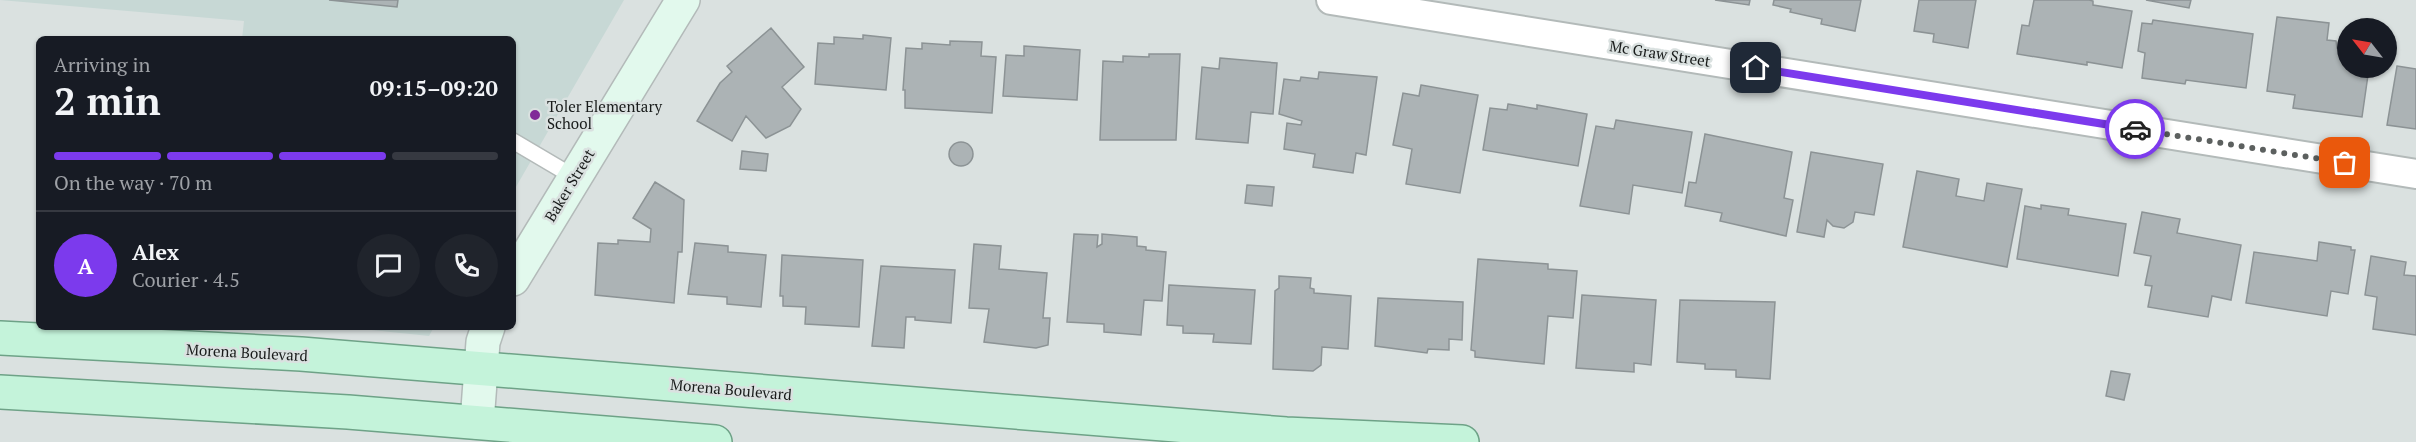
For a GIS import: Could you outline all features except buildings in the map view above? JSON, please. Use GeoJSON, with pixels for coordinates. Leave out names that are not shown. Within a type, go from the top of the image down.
{"type":"FeatureCollection","features":[{"type":"Feature","properties":{"kind":"main road","name":"Morena Boulevard"},"geometry":{"type":"LineString","coordinates":[[0,338],[301,354],[1252,431],[1462,442]]}},
{"type":"Feature","properties":{"kind":"main road"},"geometry":{"type":"LineString","coordinates":[[0,392],[337,411],[715,442]]}},
{"type":"Feature","properties":{"kind":"street","name":"Baker Street"},"geometry":{"type":"LineString","coordinates":[[516,274],[683,0]]}},
{"type":"Feature","properties":{"kind":"street","name":"Mc Graw Street"},"geometry":{"type":"LineString","coordinates":[[1331,0],[2416,174]]}},
{"type":"Feature","properties":{"kind":"street"},"geometry":{"type":"LineString","coordinates":[[477,422],[483,342],[487,330]]}},
{"type":"Feature","properties":{"kind":"lane"},"geometry":{"type":"LineString","coordinates":[[516,143],[574,177]]}},
{"type":"Feature","properties":{"kind":"shaded area","name":"Toler Elementary School"},"geometry":{"type":"Polygon","coordinates":[[[0,0],[624,0],[516,187],[516,36],[242,36],[244,21],[0,0]]]}},
{"type":"Feature","properties":{"kind":"shaded area"},"geometry":{"type":"Polygon","coordinates":[[[372,330],[432,330],[429,336],[372,330]]]}},
{"type":"Feature","properties":{"kind":"way so far"},"geometry":{"type":"LineString","coordinates":[[2135,129],[2345,163]]}},
{"type":"Feature","properties":{"kind":"place","name":"Toler Elementary School"},"geometry":{"type":"Point","coordinates":[535,115]}},
{"type":"Feature","properties":{"kind":"route"},"geometry":{"type":"LineString","coordinates":[[1756,68],[2135,129]]}}]}
